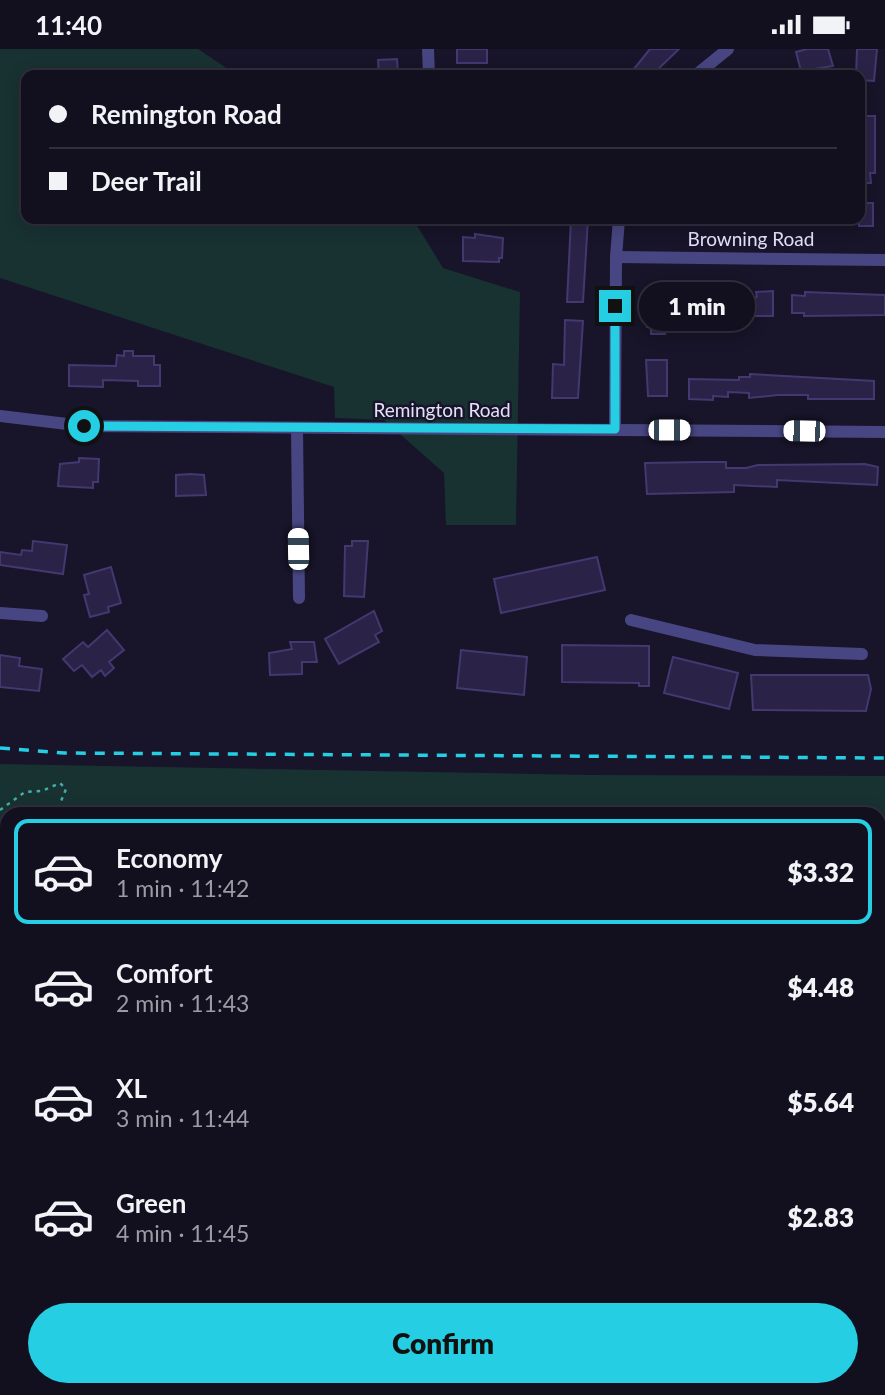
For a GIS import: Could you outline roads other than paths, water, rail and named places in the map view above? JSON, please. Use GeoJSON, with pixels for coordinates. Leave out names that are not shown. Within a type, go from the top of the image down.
{"type":"FeatureCollection","features":[{"type":"Feature","properties":{"kind":"street"},"geometry":{"type":"LineString","coordinates":[[428,49],[429,70]]}},
{"type":"Feature","properties":{"kind":"street"},"geometry":{"type":"LineString","coordinates":[[702,70],[728,49]]}},
{"type":"Feature","properties":{"kind":"street"},"geometry":{"type":"LineString","coordinates":[[615,429],[619,224]]}},
{"type":"Feature","properties":{"kind":"street","name":"Browning Road"},"geometry":{"type":"LineString","coordinates":[[616,257],[885,260]]}},
{"type":"Feature","properties":{"kind":"street","name":"Remington Road"},"geometry":{"type":"LineString","coordinates":[[0,416],[84,426],[885,432]]}},
{"type":"Feature","properties":{"kind":"street"},"geometry":{"type":"LineString","coordinates":[[297,428],[299,598]]}},
{"type":"Feature","properties":{"kind":"street"},"geometry":{"type":"LineString","coordinates":[[0,613],[42,616]]}},
{"type":"Feature","properties":{"kind":"street"},"geometry":{"type":"LineString","coordinates":[[631,620],[755,650],[862,654]]}},
{"type":"Feature","properties":{"kind":"railway"},"geometry":{"type":"LineString","coordinates":[[0,748],[64,753],[885,758]]}}]}
